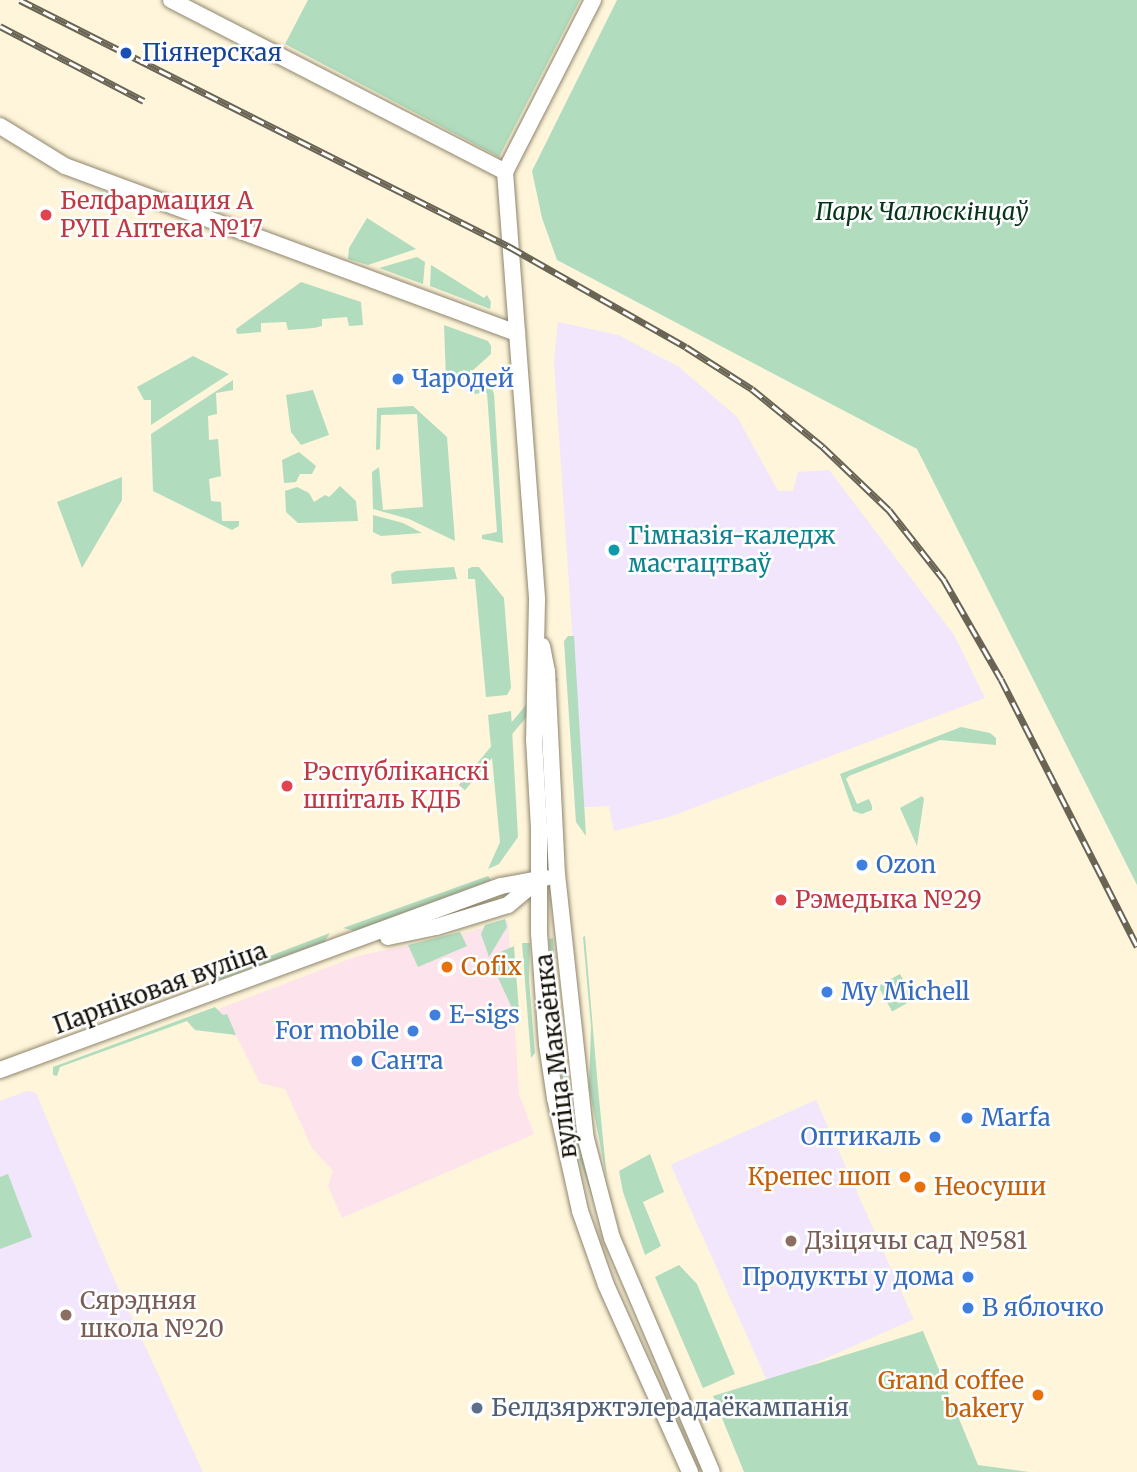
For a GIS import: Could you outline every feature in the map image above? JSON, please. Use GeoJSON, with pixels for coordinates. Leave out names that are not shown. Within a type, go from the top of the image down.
{"type":"FeatureCollection","features":[{"type":"Feature","properties":{"kind":"street"},"geometry":{"type":"LineString","coordinates":[[171,0],[505,172],[593,0]]}},
{"type":"Feature","properties":{"kind":"street"},"geometry":{"type":"LineString","coordinates":[[0,125],[65,166],[517,333]]}},
{"type":"Feature","properties":{"kind":"street","name":"вуліца Макаёнка"},"geometry":{"type":"LineString","coordinates":[[505,172],[535,548],[534,739],[539,828],[537,881],[547,1044],[555,1098],[580,1210],[606,1285],[690,1472]]}},
{"type":"Feature","properties":{"kind":"street","name":"вуліца Макаёнка"},"geometry":{"type":"LineString","coordinates":[[536,613],[547,671],[557,874],[586,1139],[612,1238],[712,1472]]}},
{"type":"Feature","properties":{"kind":"street","name":"Парніковая вуліца"},"geometry":{"type":"LineString","coordinates":[[0,1070],[501,886],[537,881],[557,874]]}},
{"type":"Feature","properties":{"kind":"street"},"geometry":{"type":"LineString","coordinates":[[606,1285],[629,1274]]}},
{"type":"Feature","properties":{"kind":"shaded area"},"geometry":{"type":"Polygon","coordinates":[[[558,322],[618,335],[679,367],[737,417],[778,491],[793,491],[798,472],[829,470],[954,635],[985,698],[669,817],[614,831],[609,806],[584,807],[554,361],[558,322]]]}},
{"type":"Feature","properties":{"kind":"shaded area"},"geometry":{"type":"Polygon","coordinates":[[[508,920],[519,1094],[534,1134],[342,1218],[328,1186],[333,1171],[312,1148],[285,1089],[260,1083],[236,1035],[195,1030],[187,1021],[357,956],[458,935],[508,920]]]}},
{"type":"Feature","properties":{"kind":"shaded area","name":"Сярэдняя школа №20"},"geometry":{"type":"Polygon","coordinates":[[[27,1091],[36,1093],[110,1270],[203,1472],[0,1472],[0,1101],[27,1091]]]}},
{"type":"Feature","properties":{"kind":"shaded area","name":"Дзіцячы сад №581"},"geometry":{"type":"Polygon","coordinates":[[[816,1100],[914,1319],[768,1384],[671,1165],[816,1100]]]}},
{"type":"Feature","properties":{"kind":"green space"},"geometry":{"type":"Polygon","coordinates":[[[308,0],[580,0],[499,157],[285,44],[308,0]]]}},
{"type":"Feature","properties":{"kind":"green space","name":"Парк Чалюскінцаў"},"geometry":{"type":"Polygon","coordinates":[[[617,0],[1137,0],[1137,885],[917,449],[557,260],[542,218],[532,171],[617,0]]]}},
{"type":"Feature","properties":{"kind":"green space"},"geometry":{"type":"Polygon","coordinates":[[[367,218],[416,249],[368,265],[348,259],[349,248],[367,218]]]}},
{"type":"Feature","properties":{"kind":"green space"},"geometry":{"type":"Polygon","coordinates":[[[417,257],[425,262],[423,284],[379,268],[417,257]]]}},
{"type":"Feature","properties":{"kind":"green space"},"geometry":{"type":"Polygon","coordinates":[[[431,265],[484,298],[487,295],[491,302],[490,309],[430,286],[431,265]]]}},
{"type":"Feature","properties":{"kind":"green space"},"geometry":{"type":"Polygon","coordinates":[[[301,282],[361,302],[363,325],[349,326],[347,317],[322,319],[322,326],[314,328],[288,330],[286,322],[261,323],[261,332],[237,334],[236,329],[301,282]]]}},
{"type":"Feature","properties":{"kind":"green space"},"geometry":{"type":"Polygon","coordinates":[[[444,325],[488,341],[491,346],[491,354],[461,381],[448,382],[446,379],[444,325]]]}},
{"type":"Feature","properties":{"kind":"green space"},"geometry":{"type":"Polygon","coordinates":[[[193,356],[229,374],[151,425],[151,400],[144,400],[137,387],[193,356]]]}},
{"type":"Feature","properties":{"kind":"green space"},"geometry":{"type":"Polygon","coordinates":[[[233,380],[233,390],[216,393],[217,414],[208,416],[209,440],[218,439],[221,476],[209,479],[211,501],[221,502],[222,521],[239,521],[239,526],[232,530],[153,491],[151,434],[233,380]]]}},
{"type":"Feature","properties":{"kind":"green space"},"geometry":{"type":"Polygon","coordinates":[[[482,386],[492,388],[494,394],[503,543],[482,539],[482,535],[497,532],[487,393],[470,394],[469,391],[482,386]]]}},
{"type":"Feature","properties":{"kind":"green space"},"geometry":{"type":"Polygon","coordinates":[[[313,390],[329,435],[301,445],[291,432],[286,395],[313,390]]]}},
{"type":"Feature","properties":{"kind":"green space"},"geometry":{"type":"Polygon","coordinates":[[[413,406],[447,437],[455,541],[409,519],[373,509],[372,472],[379,467],[383,510],[423,507],[417,414],[381,415],[380,449],[376,450],[377,408],[413,406]]]}},
{"type":"Feature","properties":{"kind":"green space"},"geometry":{"type":"Polygon","coordinates":[[[299,452],[316,466],[312,474],[300,474],[296,482],[284,483],[282,460],[299,452]]]}},
{"type":"Feature","properties":{"kind":"green space"},"geometry":{"type":"Polygon","coordinates":[[[122,477],[122,500],[82,568],[57,502],[122,477]]]}},
{"type":"Feature","properties":{"kind":"green space"},"geometry":{"type":"Polygon","coordinates":[[[340,486],[356,501],[358,521],[298,523],[286,512],[285,491],[297,487],[309,493],[314,502],[325,495],[329,497],[340,486]]]}},
{"type":"Feature","properties":{"kind":"green space"},"geometry":{"type":"Polygon","coordinates":[[[373,515],[403,523],[422,533],[381,536],[373,532],[373,515]]]}},
{"type":"Feature","properties":{"kind":"green space"},"geometry":{"type":"Polygon","coordinates":[[[454,567],[457,579],[392,584],[391,574],[396,571],[454,567]]]}},
{"type":"Feature","properties":{"kind":"green space"},"geometry":{"type":"Polygon","coordinates":[[[479,567],[504,598],[511,688],[507,695],[486,697],[475,579],[468,579],[468,569],[479,567]]]}},
{"type":"Feature","properties":{"kind":"green space"},"geometry":{"type":"Polygon","coordinates":[[[568,636],[574,636],[586,836],[576,822],[564,641],[568,636]]]}},
{"type":"Feature","properties":{"kind":"green space"},"geometry":{"type":"Polygon","coordinates":[[[552,674],[558,679],[465,790],[459,785],[552,674]]]}},
{"type":"Feature","properties":{"kind":"green space"},"geometry":{"type":"Polygon","coordinates":[[[511,711],[518,837],[499,864],[488,869],[500,842],[488,715],[511,711]]]}},
{"type":"Feature","properties":{"kind":"green space"},"geometry":{"type":"Polygon","coordinates":[[[961,727],[990,733],[996,738],[996,745],[940,740],[849,776],[846,779],[857,804],[869,799],[872,806],[872,810],[862,814],[853,811],[840,774],[961,727]]]}},
{"type":"Feature","properties":{"kind":"green space"},"geometry":{"type":"Polygon","coordinates":[[[922,796],[924,799],[917,846],[900,808],[922,796]]]}},
{"type":"Feature","properties":{"kind":"green space"},"geometry":{"type":"Polygon","coordinates":[[[488,876],[491,880],[355,931],[343,928],[488,876]]]}},
{"type":"Feature","properties":{"kind":"green space"},"geometry":{"type":"Polygon","coordinates":[[[505,919],[507,927],[489,957],[481,934],[485,925],[505,919]]]}},
{"type":"Feature","properties":{"kind":"green space"},"geometry":{"type":"Polygon","coordinates":[[[460,932],[467,946],[418,967],[408,945],[460,932]]]}},
{"type":"Feature","properties":{"kind":"green space"},"geometry":{"type":"Polygon","coordinates":[[[330,933],[324,942],[221,979],[212,978],[330,933]]]}},
{"type":"Feature","properties":{"kind":"green space"},"geometry":{"type":"Polygon","coordinates":[[[585,936],[607,1180],[589,1087],[591,1026],[585,936]]]}},
{"type":"Feature","properties":{"kind":"green space"},"geometry":{"type":"Polygon","coordinates":[[[553,938],[560,1029],[584,1166],[612,1257],[566,1117],[549,939],[553,938]]]}},
{"type":"Feature","properties":{"kind":"green space"},"geometry":{"type":"Polygon","coordinates":[[[522,943],[530,943],[529,980],[535,1053],[531,1058],[522,943]]]}},
{"type":"Feature","properties":{"kind":"green space"},"geometry":{"type":"Polygon","coordinates":[[[514,946],[520,1025],[492,965],[498,953],[514,946]]]}},
{"type":"Feature","properties":{"kind":"green space"},"geometry":{"type":"Polygon","coordinates":[[[900,974],[914,999],[892,1011],[878,986],[900,974]]]}},
{"type":"Feature","properties":{"kind":"green space"},"geometry":{"type":"Polygon","coordinates":[[[215,1007],[223,1015],[227,1014],[236,1035],[195,1030],[187,1021],[60,1067],[57,1076],[53,1075],[53,1067],[215,1007]]]}},
{"type":"Feature","properties":{"kind":"green space"},"geometry":{"type":"Polygon","coordinates":[[[650,1154],[664,1192],[643,1202],[661,1246],[645,1255],[623,1192],[619,1171],[650,1154]]]}},
{"type":"Feature","properties":{"kind":"green space"},"geometry":{"type":"Polygon","coordinates":[[[8,1174],[32,1237],[0,1249],[0,1177],[8,1174]]]}},
{"type":"Feature","properties":{"kind":"green space"},"geometry":{"type":"Polygon","coordinates":[[[679,1265],[697,1284],[735,1374],[703,1388],[655,1277],[679,1265]]]}},
{"type":"Feature","properties":{"kind":"green space"},"geometry":{"type":"Polygon","coordinates":[[[923,1331],[978,1465],[1029,1472],[744,1472],[713,1396],[923,1331]]]}},
{"type":"Feature","properties":{"kind":"railway"},"geometry":{"type":"LineString","coordinates":[[20,0],[510,247],[686,347],[752,389],[823,447],[889,510],[944,580],[1001,679],[1137,946]]}},
{"type":"Feature","properties":{"kind":"railway"},"geometry":{"type":"LineString","coordinates":[[0,26],[144,101]]}},
{"type":"Feature","properties":{"kind":"place","name":"Піянерская"},"geometry":{"type":"Point","coordinates":[126,53]}},
{"type":"Feature","properties":{"kind":"place","name":"Белфармация А РУП Аптека №17"},"geometry":{"type":"Point","coordinates":[46,215]}},
{"type":"Feature","properties":{"kind":"place","name":"Чародей"},"geometry":{"type":"Point","coordinates":[398,379]}},
{"type":"Feature","properties":{"kind":"place","name":"Гімназія-каледж мастацтваў"},"geometry":{"type":"Point","coordinates":[614,550]}},
{"type":"Feature","properties":{"kind":"place","name":"Рэспубліканскі шпіталь КДБ"},"geometry":{"type":"Point","coordinates":[287,786]}},
{"type":"Feature","properties":{"kind":"place","name":"Ozon"},"geometry":{"type":"Point","coordinates":[862,865]}},
{"type":"Feature","properties":{"kind":"place","name":"Рэмедыка №29"},"geometry":{"type":"Point","coordinates":[781,900]}},
{"type":"Feature","properties":{"kind":"place","name":"Cofix"},"geometry":{"type":"Point","coordinates":[447,967]}},
{"type":"Feature","properties":{"kind":"place","name":"My Michell"},"geometry":{"type":"Point","coordinates":[827,992]}},
{"type":"Feature","properties":{"kind":"place","name":"E-sigs"},"geometry":{"type":"Point","coordinates":[435,1015]}},
{"type":"Feature","properties":{"kind":"place","name":"For mobile"},"geometry":{"type":"Point","coordinates":[413,1031]}},
{"type":"Feature","properties":{"kind":"place","name":"Санта"},"geometry":{"type":"Point","coordinates":[357,1061]}},
{"type":"Feature","properties":{"kind":"place","name":"Marfa"},"geometry":{"type":"Point","coordinates":[967,1118]}},
{"type":"Feature","properties":{"kind":"place","name":"Оптикаль"},"geometry":{"type":"Point","coordinates":[935,1137]}},
{"type":"Feature","properties":{"kind":"place","name":"Крепес шоп"},"geometry":{"type":"Point","coordinates":[905,1177]}},
{"type":"Feature","properties":{"kind":"place","name":"Неосуши"},"geometry":{"type":"Point","coordinates":[920,1187]}},
{"type":"Feature","properties":{"kind":"place","name":"Дзіцячы сад №581"},"geometry":{"type":"Point","coordinates":[791,1241]}},
{"type":"Feature","properties":{"kind":"place","name":"Продукты у дома"},"geometry":{"type":"Point","coordinates":[968,1277]}},
{"type":"Feature","properties":{"kind":"place","name":"В яблочко"},"geometry":{"type":"Point","coordinates":[968,1308]}},
{"type":"Feature","properties":{"kind":"place","name":"Сярэдняя школа №20"},"geometry":{"type":"Point","coordinates":[66,1315]}},
{"type":"Feature","properties":{"kind":"place","name":"Grand coffee bakery"},"geometry":{"type":"Point","coordinates":[1038,1395]}},
{"type":"Feature","properties":{"kind":"place","name":"Белдзяржтэлерадаёкампанія"},"geometry":{"type":"Point","coordinates":[477,1408]}}]}
